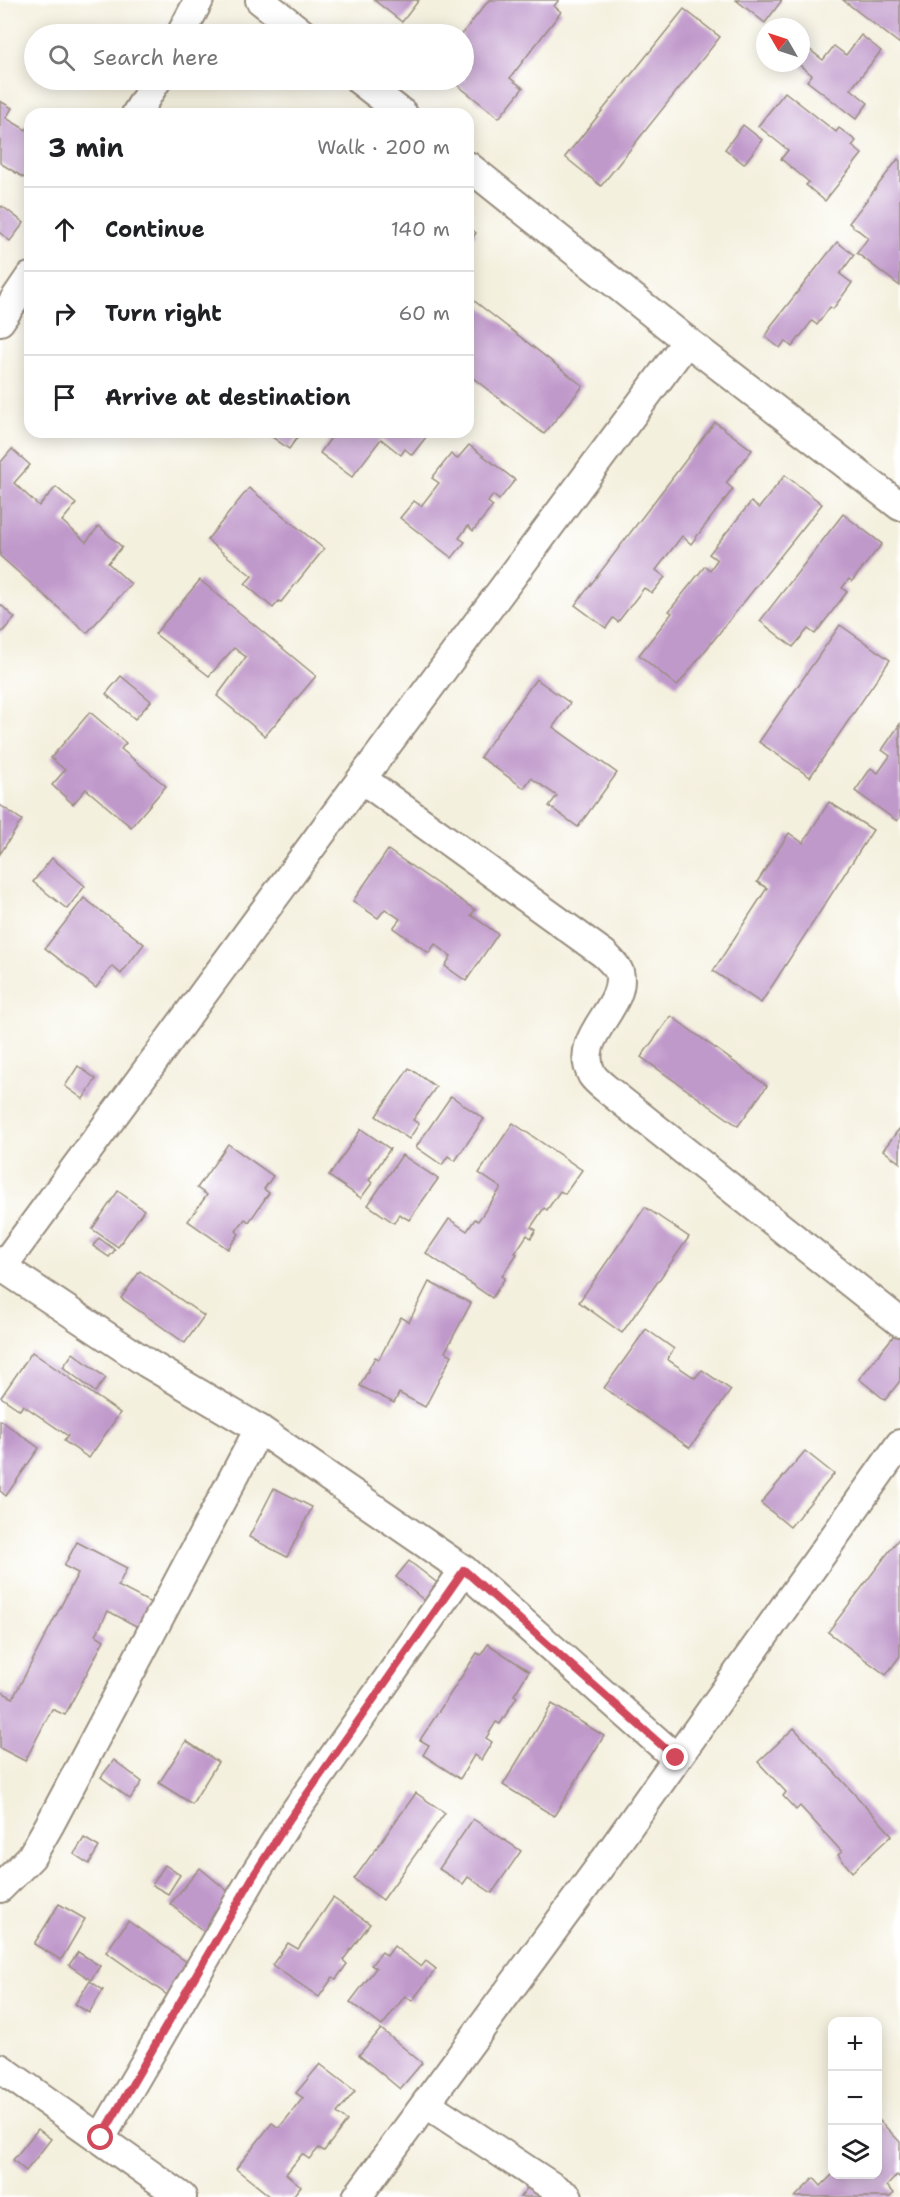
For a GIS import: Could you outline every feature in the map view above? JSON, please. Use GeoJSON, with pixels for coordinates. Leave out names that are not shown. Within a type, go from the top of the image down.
{"type":"FeatureCollection","features":[{"type":"Feature","properties":{"kind":"street"},"geometry":{"type":"LineString","coordinates":[[186,24],[199,0]]}},
{"type":"Feature","properties":{"kind":"street"},"geometry":{"type":"LineString","coordinates":[[260,0],[290,24]]}},
{"type":"Feature","properties":{"kind":"street"},"geometry":{"type":"LineString","coordinates":[[140,108],[151,90]]}},
{"type":"Feature","properties":{"kind":"street"},"geometry":{"type":"LineString","coordinates":[[372,90],[395,108]]}},
{"type":"Feature","properties":{"kind":"street"},"geometry":{"type":"LineString","coordinates":[[474,171],[687,341],[900,506]]}},
{"type":"Feature","properties":{"kind":"street"},"geometry":{"type":"LineString","coordinates":[[0,321],[24,286]]}},
{"type":"Feature","properties":{"kind":"street"},"geometry":{"type":"LineString","coordinates":[[676,1758],[464,1570],[259,1429],[147,1363],[1,1268],[687,341]]}},
{"type":"Feature","properties":{"kind":"street"},"geometry":{"type":"LineString","coordinates":[[362,779],[604,954],[619,970],[619,990],[590,1041],[587,1061],[593,1076],[900,1322]]}},
{"type":"Feature","properties":{"kind":"street"},"geometry":{"type":"LineString","coordinates":[[0,1888],[31,1857],[50,1824],[259,1429]]}},
{"type":"Feature","properties":{"kind":"street"},"geometry":{"type":"LineString","coordinates":[[357,2197],[676,1758],[900,1444]]}},
{"type":"Feature","properties":{"kind":"street"},"geometry":{"type":"LineString","coordinates":[[101,2138],[254,1875],[289,1820],[464,1570]]}},
{"type":"Feature","properties":{"kind":"street"},"geometry":{"type":"LineString","coordinates":[[0,2068],[182,2197]]}},
{"type":"Feature","properties":{"kind":"street"},"geometry":{"type":"LineString","coordinates":[[427,2103],[568,2197]]}},
{"type":"Feature","properties":{"kind":"building"},"geometry":{"type":"Polygon","coordinates":[[[374,0],[419,0],[402,22],[374,0]]]}},
{"type":"Feature","properties":{"kind":"building"},"geometry":{"type":"Polygon","coordinates":[[[489,0],[559,0],[554,6],[561,12],[510,78],[523,88],[499,118],[464,90],[474,90],[474,24],[470,24],[489,0]]]}},
{"type":"Feature","properties":{"kind":"building"},"geometry":{"type":"Polygon","coordinates":[[[736,0],[782,0],[769,18],[759,18],[736,0]]]}},
{"type":"Feature","properties":{"kind":"building"},"geometry":{"type":"Polygon","coordinates":[[[843,0],[900,0],[900,44],[843,0]]]}},
{"type":"Feature","properties":{"kind":"building"},"geometry":{"type":"Polygon","coordinates":[[[684,9],[720,37],[601,186],[565,157],[684,9]]]}},
{"type":"Feature","properties":{"kind":"building"},"geometry":{"type":"Polygon","coordinates":[[[861,35],[881,51],[851,89],[868,103],[856,119],[807,81],[812,75],[808,72],[810,50],[823,60],[834,46],[846,55],[861,35]]]}},
{"type":"Feature","properties":{"kind":"building"},"geometry":{"type":"Polygon","coordinates":[[[785,92],[836,132],[839,128],[856,141],[852,146],[862,154],[825,201],[806,185],[809,182],[781,159],[788,150],[758,126],[785,92]]]}},
{"type":"Feature","properties":{"kind":"building"},"geometry":{"type":"Polygon","coordinates":[[[0,101],[12,108],[6,118],[24,129],[24,178],[0,163],[0,101]]]}},
{"type":"Feature","properties":{"kind":"building"},"geometry":{"type":"Polygon","coordinates":[[[743,125],[762,140],[744,164],[725,149],[743,125]]]}},
{"type":"Feature","properties":{"kind":"building"},"geometry":{"type":"Polygon","coordinates":[[[898,159],[900,161],[900,286],[857,253],[868,238],[849,223],[898,159]]]}},
{"type":"Feature","properties":{"kind":"building"},"geometry":{"type":"Polygon","coordinates":[[[2,206],[24,223],[10,241],[0,233],[2,206]]]}},
{"type":"Feature","properties":{"kind":"building"},"geometry":{"type":"Polygon","coordinates":[[[837,242],[854,255],[840,274],[852,283],[833,309],[830,307],[817,325],[812,321],[792,347],[785,341],[780,348],[765,337],[770,327],[837,242]]]}},
{"type":"Feature","properties":{"kind":"building"},"geometry":{"type":"Polygon","coordinates":[[[474,301],[583,386],[544,434],[474,379],[474,301]]]}},
{"type":"Feature","properties":{"kind":"building"},"geometry":{"type":"Polygon","coordinates":[[[715,422],[752,450],[726,483],[733,489],[691,544],[682,536],[656,570],[665,577],[652,593],[644,588],[618,622],[613,618],[606,628],[575,605],[715,422]]]}},
{"type":"Feature","properties":{"kind":"building"},"geometry":{"type":"Polygon","coordinates":[[[273,438],[297,438],[289,449],[273,438]]]}},
{"type":"Feature","properties":{"kind":"building"},"geometry":{"type":"Polygon","coordinates":[[[331,438],[425,438],[412,455],[405,449],[401,455],[381,439],[352,477],[320,453],[331,438]]]}},
{"type":"Feature","properties":{"kind":"building"},"geometry":{"type":"Polygon","coordinates":[[[469,445],[515,480],[499,500],[493,495],[488,502],[493,506],[473,531],[468,526],[459,538],[465,542],[452,558],[400,518],[414,501],[421,506],[439,483],[432,478],[451,454],[457,459],[469,445]]]}},
{"type":"Feature","properties":{"kind":"building"},"geometry":{"type":"Polygon","coordinates":[[[12,449],[30,465],[14,483],[39,506],[56,487],[76,504],[62,521],[86,542],[99,526],[122,547],[108,563],[131,584],[87,633],[0,556],[0,463],[12,449]]]}},
{"type":"Feature","properties":{"kind":"building"},"geometry":{"type":"Polygon","coordinates":[[[785,475],[822,504],[677,686],[639,655],[672,613],[669,611],[705,566],[710,570],[717,560],[709,554],[751,502],[759,508],[785,475]]]}},
{"type":"Feature","properties":{"kind":"building"},"geometry":{"type":"Polygon","coordinates":[[[249,488],[324,549],[281,602],[279,601],[273,608],[245,584],[252,576],[207,540],[249,488]]]}},
{"type":"Feature","properties":{"kind":"building"},"geometry":{"type":"Polygon","coordinates":[[[843,514],[882,544],[852,581],[849,579],[842,588],[847,592],[815,634],[808,629],[793,647],[760,621],[843,514]]]}},
{"type":"Feature","properties":{"kind":"building"},"geometry":{"type":"Polygon","coordinates":[[[200,580],[316,676],[265,736],[217,696],[246,657],[234,648],[209,676],[155,634],[200,580]]]}},
{"type":"Feature","properties":{"kind":"building"},"geometry":{"type":"Polygon","coordinates":[[[0,604],[15,618],[0,634],[0,604]]]}},
{"type":"Feature","properties":{"kind":"building"},"geometry":{"type":"Polygon","coordinates":[[[840,625],[890,660],[810,777],[759,742],[840,625]]]}},
{"type":"Feature","properties":{"kind":"building"},"geometry":{"type":"Polygon","coordinates":[[[121,676],[151,701],[135,719],[106,694],[121,676]]]}},
{"type":"Feature","properties":{"kind":"building"},"geometry":{"type":"Polygon","coordinates":[[[536,679],[570,703],[553,727],[617,773],[578,827],[549,806],[557,796],[531,778],[524,788],[480,757],[536,679]]]}},
{"type":"Feature","properties":{"kind":"building"},"geometry":{"type":"Polygon","coordinates":[[[90,712],[126,743],[121,749],[166,786],[131,827],[86,789],[73,804],[52,785],[65,770],[51,758],[90,712]]]}},
{"type":"Feature","properties":{"kind":"building"},"geometry":{"type":"Polygon","coordinates":[[[900,724],[900,817],[897,821],[855,791],[871,768],[878,773],[890,756],[882,750],[900,724]]]}},
{"type":"Feature","properties":{"kind":"building"},"geometry":{"type":"Polygon","coordinates":[[[829,802],[873,830],[761,1003],[713,971],[767,888],[757,882],[789,833],[803,843],[829,802]]]}},
{"type":"Feature","properties":{"kind":"building"},"geometry":{"type":"Polygon","coordinates":[[[0,805],[22,820],[0,854],[0,805]]]}},
{"type":"Feature","properties":{"kind":"building"},"geometry":{"type":"Polygon","coordinates":[[[388,850],[475,910],[471,915],[498,934],[466,981],[445,966],[451,956],[435,944],[429,953],[393,928],[400,919],[385,909],[378,918],[353,901],[388,850]]]}},
{"type":"Feature","properties":{"kind":"building"},"geometry":{"type":"Polygon","coordinates":[[[52,858],[85,886],[67,909],[33,882],[52,858]]]}},
{"type":"Feature","properties":{"kind":"building"},"geometry":{"type":"Polygon","coordinates":[[[84,898],[144,944],[121,974],[112,966],[96,988],[45,948],[84,898]]]}},
{"type":"Feature","properties":{"kind":"building"},"geometry":{"type":"Polygon","coordinates":[[[671,1016],[767,1086],[738,1126],[641,1057],[671,1016]]]}},
{"type":"Feature","properties":{"kind":"building"},"geometry":{"type":"Polygon","coordinates":[[[78,1066],[96,1079],[83,1099],[65,1086],[78,1066]]]}},
{"type":"Feature","properties":{"kind":"building"},"geometry":{"type":"Polygon","coordinates":[[[409,1068],[436,1087],[413,1120],[419,1124],[409,1139],[376,1116],[409,1068]]]}},
{"type":"Feature","properties":{"kind":"building"},"geometry":{"type":"Polygon","coordinates":[[[451,1096],[484,1119],[455,1161],[448,1156],[442,1165],[416,1147],[451,1096]]]}},
{"type":"Feature","properties":{"kind":"building"},"geometry":{"type":"Polygon","coordinates":[[[513,1123],[582,1170],[565,1194],[560,1191],[547,1210],[544,1208],[531,1227],[536,1230],[531,1238],[527,1235],[515,1253],[517,1254],[502,1276],[505,1278],[492,1298],[426,1253],[449,1219],[467,1231],[475,1219],[478,1221],[501,1188],[479,1173],[513,1123]]]}},
{"type":"Feature","properties":{"kind":"building"},"geometry":{"type":"Polygon","coordinates":[[[900,1128],[900,1163],[883,1150],[900,1128]]]}},
{"type":"Feature","properties":{"kind":"building"},"geometry":{"type":"Polygon","coordinates":[[[361,1129],[390,1149],[369,1180],[372,1183],[361,1198],[329,1176],[361,1129]]]}},
{"type":"Feature","properties":{"kind":"building"},"geometry":{"type":"Polygon","coordinates":[[[228,1144],[273,1176],[264,1189],[269,1193],[249,1222],[245,1219],[236,1231],[239,1234],[228,1249],[188,1221],[207,1195],[197,1188],[228,1144]]]}},
{"type":"Feature","properties":{"kind":"building"},"geometry":{"type":"Polygon","coordinates":[[[402,1155],[438,1179],[409,1220],[399,1214],[394,1223],[368,1205],[402,1155]]]}},
{"type":"Feature","properties":{"kind":"building"},"geometry":{"type":"Polygon","coordinates":[[[118,1191],[144,1210],[118,1247],[92,1229],[118,1191]]]}},
{"type":"Feature","properties":{"kind":"building"},"geometry":{"type":"Polygon","coordinates":[[[645,1207],[689,1237],[622,1333],[579,1302],[645,1207]]]}},
{"type":"Feature","properties":{"kind":"building"},"geometry":{"type":"Polygon","coordinates":[[[99,1238],[115,1250],[109,1257],[93,1246],[99,1238]]]}},
{"type":"Feature","properties":{"kind":"building"},"geometry":{"type":"Polygon","coordinates":[[[140,1271],[204,1316],[185,1343],[121,1298],[140,1271]]]}},
{"type":"Feature","properties":{"kind":"building"},"geometry":{"type":"Polygon","coordinates":[[[429,1282],[471,1303],[445,1352],[452,1355],[425,1407],[399,1393],[394,1403],[360,1386],[375,1357],[379,1359],[401,1317],[409,1322],[429,1282]]]}},
{"type":"Feature","properties":{"kind":"building"},"geometry":{"type":"Polygon","coordinates":[[[900,1328],[900,1381],[885,1400],[859,1379],[900,1328]]]}},
{"type":"Feature","properties":{"kind":"building"},"geometry":{"type":"Polygon","coordinates":[[[646,1329],[674,1349],[667,1359],[695,1378],[702,1370],[731,1390],[690,1448],[604,1388],[646,1329]]]}},
{"type":"Feature","properties":{"kind":"building"},"geometry":{"type":"Polygon","coordinates":[[[32,1352],[120,1413],[89,1458],[64,1441],[68,1436],[23,1405],[20,1410],[1,1397],[32,1352]]]}},
{"type":"Feature","properties":{"kind":"building"},"geometry":{"type":"Polygon","coordinates":[[[73,1353],[106,1378],[95,1392],[63,1367],[73,1353]]]}},
{"type":"Feature","properties":{"kind":"building"},"geometry":{"type":"Polygon","coordinates":[[[0,1420],[39,1448],[6,1496],[0,1491],[0,1420]]]}},
{"type":"Feature","properties":{"kind":"building"},"geometry":{"type":"Polygon","coordinates":[[[805,1451],[834,1474],[790,1527],[761,1503],[805,1451]]]}},
{"type":"Feature","properties":{"kind":"building"},"geometry":{"type":"Polygon","coordinates":[[[274,1488],[312,1507],[287,1557],[249,1537],[274,1488]]]}},
{"type":"Feature","properties":{"kind":"building"},"geometry":{"type":"Polygon","coordinates":[[[900,1537],[900,1656],[886,1675],[828,1632],[900,1537]]]}},
{"type":"Feature","properties":{"kind":"building"},"geometry":{"type":"Polygon","coordinates":[[[77,1542],[127,1568],[118,1586],[153,1604],[140,1628],[108,1611],[96,1635],[104,1640],[65,1715],[52,1709],[25,1761],[0,1748],[0,1691],[13,1698],[78,1573],[64,1566],[77,1542]]]}},
{"type":"Feature","properties":{"kind":"building"},"geometry":{"type":"Polygon","coordinates":[[[409,1561],[440,1585],[426,1602],[396,1577],[409,1561]]]}},
{"type":"Feature","properties":{"kind":"building"},"geometry":{"type":"Polygon","coordinates":[[[488,1644],[529,1671],[514,1695],[517,1697],[500,1724],[496,1722],[486,1738],[492,1742],[481,1760],[474,1755],[460,1779],[423,1755],[429,1745],[420,1740],[477,1653],[481,1655],[488,1644]]]}},
{"type":"Feature","properties":{"kind":"building"},"geometry":{"type":"Polygon","coordinates":[[[552,1704],[604,1736],[554,1816],[503,1785],[552,1704]]]}},
{"type":"Feature","properties":{"kind":"building"},"geometry":{"type":"Polygon","coordinates":[[[794,1728],[892,1835],[852,1872],[838,1855],[842,1852],[800,1806],[796,1810],[783,1796],[786,1792],[758,1762],[794,1728]]]}},
{"type":"Feature","properties":{"kind":"building"},"geometry":{"type":"Polygon","coordinates":[[[186,1741],[218,1762],[192,1804],[159,1783],[186,1741]]]}},
{"type":"Feature","properties":{"kind":"building"},"geometry":{"type":"Polygon","coordinates":[[[114,1760],[142,1782],[130,1799],[101,1777],[114,1760]]]}},
{"type":"Feature","properties":{"kind":"building"},"geometry":{"type":"Polygon","coordinates":[[[416,1793],[445,1813],[383,1900],[354,1879],[416,1793]]]}},
{"type":"Feature","properties":{"kind":"building"},"geometry":{"type":"Polygon","coordinates":[[[473,1819],[521,1851],[492,1893],[468,1877],[463,1884],[439,1869],[473,1819]]]}},
{"type":"Feature","properties":{"kind":"building"},"geometry":{"type":"Polygon","coordinates":[[[84,1838],[99,1847],[89,1864],[74,1854],[84,1838]]]}},
{"type":"Feature","properties":{"kind":"building"},"geometry":{"type":"Polygon","coordinates":[[[165,1865],[180,1875],[168,1894],[152,1885],[165,1865]]]}},
{"type":"Feature","properties":{"kind":"building"},"geometry":{"type":"Polygon","coordinates":[[[200,1868],[237,1899],[207,1934],[170,1904],[200,1868]]]}},
{"type":"Feature","properties":{"kind":"building"},"geometry":{"type":"Polygon","coordinates":[[[333,1898],[370,1924],[343,1960],[347,1964],[336,1979],[333,1977],[319,1997],[272,1965],[288,1943],[298,1949],[333,1898]]]}},
{"type":"Feature","properties":{"kind":"building"},"geometry":{"type":"Polygon","coordinates":[[[59,1904],[85,1919],[61,1960],[34,1944],[59,1904]]]}},
{"type":"Feature","properties":{"kind":"building"},"geometry":{"type":"Polygon","coordinates":[[[128,1921],[194,1967],[173,1999],[106,1952],[128,1921]]]}},
{"type":"Feature","properties":{"kind":"building"},"geometry":{"type":"Polygon","coordinates":[[[394,1946],[421,1967],[426,1961],[436,1969],[412,2001],[405,1996],[382,2026],[350,2002],[376,1968],[371,1965],[382,1952],[387,1956],[394,1946]]]}},
{"type":"Feature","properties":{"kind":"building"},"geometry":{"type":"Polygon","coordinates":[[[78,1952],[100,1966],[91,1980],[69,1965],[78,1952]]]}},
{"type":"Feature","properties":{"kind":"building"},"geometry":{"type":"Polygon","coordinates":[[[90,1981],[103,1990],[89,2013],[75,2004],[90,1981]]]}},
{"type":"Feature","properties":{"kind":"building"},"geometry":{"type":"Polygon","coordinates":[[[381,2029],[422,2063],[400,2089],[359,2055],[381,2029]]]}},
{"type":"Feature","properties":{"kind":"building"},"geometry":{"type":"Polygon","coordinates":[[[320,2064],[355,2091],[337,2113],[347,2121],[324,2151],[319,2148],[309,2159],[302,2154],[286,2174],[301,2186],[292,2197],[271,2197],[236,2169],[272,2123],[279,2128],[303,2098],[296,2093],[320,2064]]]}},
{"type":"Feature","properties":{"kind":"building"},"geometry":{"type":"Polygon","coordinates":[[[882,2123],[900,2142],[900,2178],[897,2175],[887,2186],[894,2193],[890,2197],[795,2197],[814,2178],[821,2186],[828,2179],[882,2179],[882,2123]]]}},
{"type":"Feature","properties":{"kind":"building"},"geometry":{"type":"Polygon","coordinates":[[[38,2129],[51,2139],[26,2171],[13,2160],[38,2129]]]}},
{"type":"Feature","properties":{"kind":"building"},"geometry":{"type":"Polygon","coordinates":[[[531,2183],[547,2197],[520,2197],[531,2183]]]}},
{"type":"Feature","properties":{"kind":"route"},"geometry":{"type":"LineString","coordinates":[[101,2138],[254,1875],[289,1820],[464,1570],[676,1758]]}}]}
